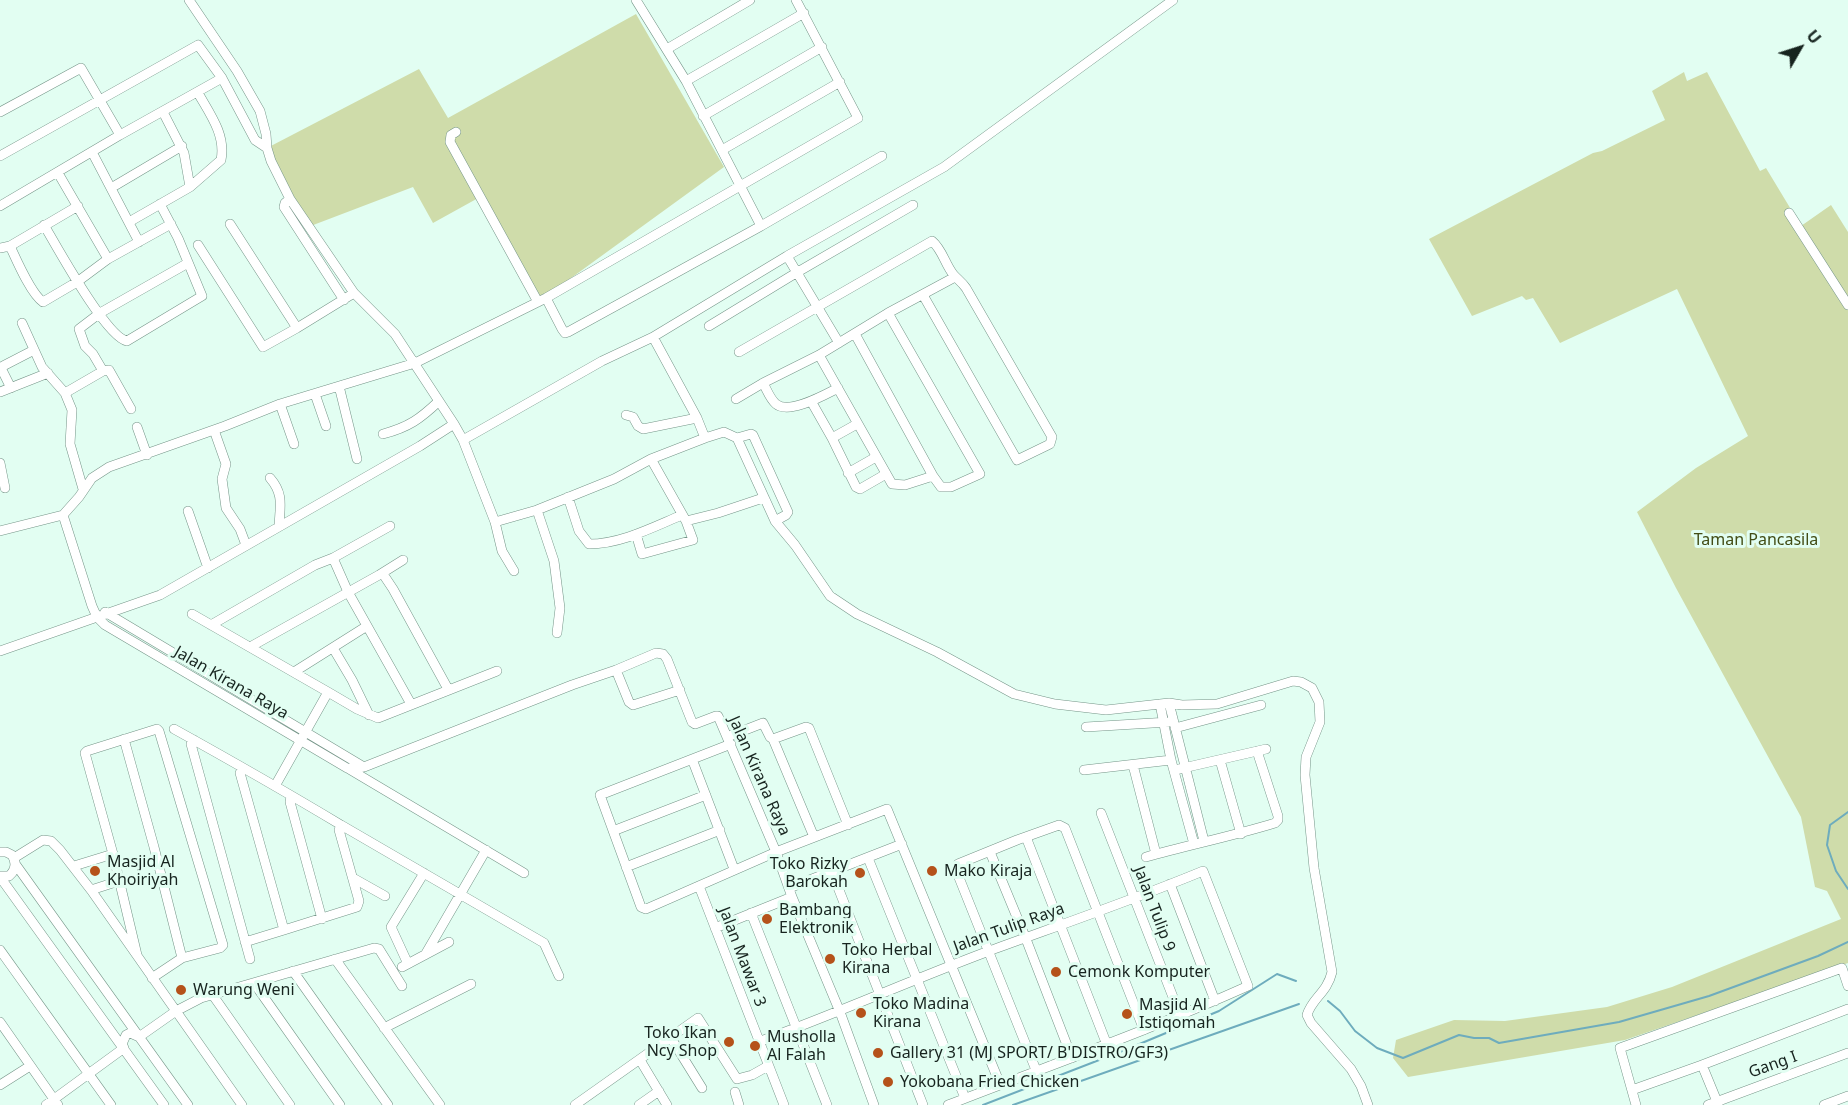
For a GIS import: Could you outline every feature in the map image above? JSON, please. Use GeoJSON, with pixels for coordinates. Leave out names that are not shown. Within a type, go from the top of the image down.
{"type":"FeatureCollection","features":[{"type":"Feature","properties":{"kind":"street"},"geometry":{"type":"LineString","coordinates":[[189,0],[226,54],[260,111],[271,161],[290,199],[354,293],[395,334],[454,424],[463,440],[495,522],[502,551],[514,571]]}},
{"type":"Feature","properties":{"kind":"street"},"geometry":{"type":"LineString","coordinates":[[636,0],[686,81],[761,226]]}},
{"type":"Feature","properties":{"kind":"street"},"geometry":{"type":"LineString","coordinates":[[667,49],[750,0]]}},
{"type":"Feature","properties":{"kind":"street"},"geometry":{"type":"LineString","coordinates":[[0,531],[63,515],[92,478],[109,467],[147,455],[280,404],[415,363],[542,300],[858,118],[796,0]]}},
{"type":"Feature","properties":{"kind":"street"},"geometry":{"type":"LineString","coordinates":[[463,440],[602,361],[653,337],[787,256],[944,167],[1173,0]]}},
{"type":"Feature","properties":{"kind":"street"},"geometry":{"type":"LineString","coordinates":[[686,81],[804,13]]}},
{"type":"Feature","properties":{"kind":"street"},"geometry":{"type":"LineString","coordinates":[[0,156],[198,45],[222,78],[255,140],[267,148]]}},
{"type":"Feature","properties":{"kind":"street"},"geometry":{"type":"LineString","coordinates":[[703,116],[822,47]]}},
{"type":"Feature","properties":{"kind":"street"},"geometry":{"type":"LineString","coordinates":[[0,112],[78,68],[82,69],[120,135]]}},
{"type":"Feature","properties":{"kind":"street"},"geometry":{"type":"LineString","coordinates":[[0,206],[222,78]]}},
{"type":"Feature","properties":{"kind":"street"},"geometry":{"type":"LineString","coordinates":[[722,150],[840,82]]}},
{"type":"Feature","properties":{"kind":"street"},"geometry":{"type":"LineString","coordinates":[[129,222],[190,187],[222,158],[221,139],[198,93]]}},
{"type":"Feature","properties":{"kind":"street"},"geometry":{"type":"LineString","coordinates":[[163,112],[182,146],[190,187]]}},
{"type":"Feature","properties":{"kind":"street"},"geometry":{"type":"LineString","coordinates":[[456,132],[451,135],[450,142],[542,300],[565,333],[761,226],[882,156]]}},
{"type":"Feature","properties":{"kind":"street"},"geometry":{"type":"LineString","coordinates":[[111,188],[182,146]]}},
{"type":"Feature","properties":{"kind":"street"},"geometry":{"type":"LineString","coordinates":[[92,152],[140,242]]}},
{"type":"Feature","properties":{"kind":"street"},"geometry":{"type":"LineString","coordinates":[[58,173],[108,259]]}},
{"type":"Feature","properties":{"kind":"street"},"geometry":{"type":"LineString","coordinates":[[290,199],[284,207],[344,300]]}},
{"type":"Feature","properties":{"kind":"street"},"geometry":{"type":"LineString","coordinates":[[44,225],[77,282],[118,337],[129,341],[202,296],[160,204]]}},
{"type":"Feature","properties":{"kind":"street"},"geometry":{"type":"LineString","coordinates":[[709,326],[913,205]]}},
{"type":"Feature","properties":{"kind":"street"},"geometry":{"type":"LineString","coordinates":[[78,206],[5,247],[41,302],[77,282],[108,259],[171,224]]}},
{"type":"Feature","properties":{"kind":"street"},"geometry":{"type":"LineString","coordinates":[[1789,213],[1848,304]]}},
{"type":"Feature","properties":{"kind":"street"},"geometry":{"type":"LineString","coordinates":[[230,224],[297,328]]}},
{"type":"Feature","properties":{"kind":"street"},"geometry":{"type":"LineString","coordinates":[[739,352],[932,241],[938,247],[955,277],[960,279],[966,288],[1052,437],[1053,440],[1048,445],[1017,460],[923,295]]}},
{"type":"Feature","properties":{"kind":"street"},"geometry":{"type":"LineString","coordinates":[[198,246],[261,345],[265,346],[354,293]]}},
{"type":"Feature","properties":{"kind":"street"},"geometry":{"type":"LineString","coordinates":[[787,256],[839,343]]}},
{"type":"Feature","properties":{"kind":"street"},"geometry":{"type":"LineString","coordinates":[[103,371],[93,354],[85,346],[80,329],[100,313],[188,263]]}},
{"type":"Feature","properties":{"kind":"street"},"geometry":{"type":"LineString","coordinates":[[736,399],[819,355],[888,313],[955,277]]}},
{"type":"Feature","properties":{"kind":"street"},"geometry":{"type":"LineString","coordinates":[[855,333],[941,487],[948,488],[980,474],[888,313]]}},
{"type":"Feature","properties":{"kind":"street"},"geometry":{"type":"LineString","coordinates":[[22,323],[42,367],[65,393],[72,410],[70,444],[83,489]]}},
{"type":"Feature","properties":{"kind":"street"},"geometry":{"type":"LineString","coordinates":[[653,337],[697,418],[705,438]]}},
{"type":"Feature","properties":{"kind":"street"},"geometry":{"type":"LineString","coordinates":[[11,388],[2,370],[3,366],[34,350]]}},
{"type":"Feature","properties":{"kind":"street"},"geometry":{"type":"LineString","coordinates":[[819,355],[891,483],[896,485],[915,483],[933,476]]}},
{"type":"Feature","properties":{"kind":"street"},"geometry":{"type":"LineString","coordinates":[[65,393],[103,371],[110,371],[131,409]]}},
{"type":"Feature","properties":{"kind":"street"},"geometry":{"type":"LineString","coordinates":[[0,393],[48,373]]}},
{"type":"Feature","properties":{"kind":"street"},"geometry":{"type":"LineString","coordinates":[[763,383],[772,401],[784,408],[811,401],[838,388]]}},
{"type":"Feature","properties":{"kind":"street"},"geometry":{"type":"LineString","coordinates":[[339,387],[357,459]]}},
{"type":"Feature","properties":{"kind":"street"},"geometry":{"type":"LineString","coordinates":[[315,394],[326,426]]}},
{"type":"Feature","properties":{"kind":"street"},"geometry":{"type":"LineString","coordinates":[[383,434],[410,426],[439,401]]}},
{"type":"Feature","properties":{"kind":"street"},"geometry":{"type":"LineString","coordinates":[[811,401],[856,488],[860,489],[886,474]]}},
{"type":"Feature","properties":{"kind":"street"},"geometry":{"type":"LineString","coordinates":[[280,404],[294,444]]}},
{"type":"Feature","properties":{"kind":"street"},"geometry":{"type":"LineString","coordinates":[[626,415],[633,417],[638,426],[643,429],[697,418]]}},
{"type":"Feature","properties":{"kind":"street"},"geometry":{"type":"LineString","coordinates":[[0,651],[160,595],[420,446],[454,424]]}},
{"type":"Feature","properties":{"kind":"street"},"geometry":{"type":"LineString","coordinates":[[832,438],[857,424]]}},
{"type":"Feature","properties":{"kind":"street"},"geometry":{"type":"LineString","coordinates":[[137,427],[147,455]]}},
{"type":"Feature","properties":{"kind":"street"},"geometry":{"type":"LineString","coordinates":[[214,430],[226,464],[222,479],[226,508],[240,529],[246,545]]}},
{"type":"Feature","properties":{"kind":"street"},"geometry":{"type":"LineString","coordinates":[[495,522],[537,510],[614,479],[651,459],[724,432],[737,438],[753,435],[788,512],[786,516],[775,521]]}},
{"type":"Feature","properties":{"kind":"street"},"geometry":{"type":"LineString","coordinates":[[737,438],[775,521],[795,545],[830,596],[857,614],[938,652],[1014,694],[1056,704],[1106,710],[1165,703],[1217,704],[1293,681],[1312,688],[1319,702],[1320,722],[1304,764],[1305,785],[1309,803],[1314,868],[1332,966],[1329,985],[1309,1010],[1308,1018],[1351,1069],[1362,1086],[1368,1105]]}},
{"type":"Feature","properties":{"kind":"street"},"geometry":{"type":"LineString","coordinates":[[848,473],[876,458]]}},
{"type":"Feature","properties":{"kind":"street"},"geometry":{"type":"LineString","coordinates":[[636,534],[642,554],[693,540],[684,518],[651,459]]}},
{"type":"Feature","properties":{"kind":"street"},"geometry":{"type":"LineString","coordinates":[[0,463],[6,488]]}},
{"type":"Feature","properties":{"kind":"street"},"geometry":{"type":"LineString","coordinates":[[754,478],[771,472]]}},
{"type":"Feature","properties":{"kind":"street"},"geometry":{"type":"LineString","coordinates":[[270,478],[276,484],[281,496],[279,526]]}},
{"type":"Feature","properties":{"kind":"street"},"geometry":{"type":"LineString","coordinates":[[568,497],[579,531],[589,544],[636,534],[684,518],[718,513],[764,498]]}},
{"type":"Feature","properties":{"kind":"street"},"geometry":{"type":"LineString","coordinates":[[537,510],[554,561],[560,608],[556,633]]}},
{"type":"Feature","properties":{"kind":"street"},"geometry":{"type":"LineString","coordinates":[[188,511],[208,567]]}},
{"type":"Feature","properties":{"kind":"street"},"geometry":{"type":"LineString","coordinates":[[63,515],[97,618]]}},
{"type":"Feature","properties":{"kind":"street"},"geometry":{"type":"LineString","coordinates":[[210,624],[390,526]]}},
{"type":"Feature","properties":{"kind":"street"},"geometry":{"type":"LineString","coordinates":[[333,558],[348,592],[411,704]]}},
{"type":"Feature","properties":{"kind":"street"},"geometry":{"type":"LineString","coordinates":[[250,647],[404,560]]}},
{"type":"Feature","properties":{"kind":"street"},"geometry":{"type":"LineString","coordinates":[[383,573],[448,690]]}},
{"type":"Feature","properties":{"kind":"street","name":"Jalan Kirana Raya"},"geometry":{"type":"LineString","coordinates":[[92,606],[304,737],[347,768],[524,873]]}},
{"type":"Feature","properties":{"kind":"street"},"geometry":{"type":"LineString","coordinates":[[192,614],[369,715],[380,717],[497,671]]}},
{"type":"Feature","properties":{"kind":"street","name":"Jalan Kirana Raya"},"geometry":{"type":"LineString","coordinates":[[97,618],[114,632],[304,737],[364,767]]}},
{"type":"Feature","properties":{"kind":"street"},"geometry":{"type":"LineString","coordinates":[[294,672],[367,626]]}},
{"type":"Feature","properties":{"kind":"street"},"geometry":{"type":"LineString","coordinates":[[333,648],[369,715]]}},
{"type":"Feature","properties":{"kind":"street"},"geometry":{"type":"LineString","coordinates":[[347,768],[364,767],[656,653],[663,654],[667,659],[680,690],[633,705],[629,702],[616,670]]}},
{"type":"Feature","properties":{"kind":"street","name":"Jalan Kirana Raya"},"geometry":{"type":"LineString","coordinates":[[680,690],[693,722],[717,715],[729,740],[840,1012],[874,1105]]}},
{"type":"Feature","properties":{"kind":"street"},"geometry":{"type":"LineString","coordinates":[[275,786],[328,692]]}},
{"type":"Feature","properties":{"kind":"street"},"geometry":{"type":"LineString","coordinates":[[1165,703],[1163,722],[1172,765],[1194,844]]}},
{"type":"Feature","properties":{"kind":"street"},"geometry":{"type":"LineString","coordinates":[[1165,703],[1174,725],[1204,841]]}},
{"type":"Feature","properties":{"kind":"street"},"geometry":{"type":"LineString","coordinates":[[1086,727],[1163,722],[1174,725],[1261,705]]}},
{"type":"Feature","properties":{"kind":"street"},"geometry":{"type":"LineString","coordinates":[[814,837],[773,739],[763,723],[692,759],[600,794],[641,907],[644,909],[734,869],[887,809],[1000,1084]]}},
{"type":"Feature","properties":{"kind":"street"},"geometry":{"type":"LineString","coordinates":[[773,739],[806,727],[810,730],[848,825]]}},
{"type":"Feature","properties":{"kind":"street"},"geometry":{"type":"LineString","coordinates":[[137,955],[113,854],[85,753],[156,729],[159,731],[223,943],[220,948],[182,958],[152,978]]}},
{"type":"Feature","properties":{"kind":"street"},"geometry":{"type":"LineString","coordinates":[[174,729],[544,943],[559,976]]}},
{"type":"Feature","properties":{"kind":"street"},"geometry":{"type":"LineString","coordinates":[[124,739],[182,958]]}},
{"type":"Feature","properties":{"kind":"street"},"geometry":{"type":"LineString","coordinates":[[194,740],[191,744],[249,959]]}},
{"type":"Feature","properties":{"kind":"street"},"geometry":{"type":"LineString","coordinates":[[1084,770],[1133,765],[1172,765],[1185,769],[1262,750],[1278,820],[1241,834],[1204,841],[1151,856],[1133,765]]}},
{"type":"Feature","properties":{"kind":"street"},"geometry":{"type":"LineString","coordinates":[[692,759],[734,869]]}},
{"type":"Feature","properties":{"kind":"street"},"geometry":{"type":"LineString","coordinates":[[1220,760],[1241,834]]}},
{"type":"Feature","properties":{"kind":"street"},"geometry":{"type":"LineString","coordinates":[[243,768],[240,774],[284,930]]}},
{"type":"Feature","properties":{"kind":"street"},"geometry":{"type":"LineString","coordinates":[[613,831],[706,795]]}},
{"type":"Feature","properties":{"kind":"street"},"geometry":{"type":"LineString","coordinates":[[291,796],[290,802],[322,919]]}},
{"type":"Feature","properties":{"kind":"street","name":"Jalan Tulip 9"},"geometry":{"type":"LineString","coordinates":[[1101,813],[1180,1015]]}},
{"type":"Feature","properties":{"kind":"street"},"geometry":{"type":"LineString","coordinates":[[341,825],[339,830],[359,901]]}},
{"type":"Feature","properties":{"kind":"street"},"geometry":{"type":"LineString","coordinates":[[1036,1070],[957,870],[958,864],[1026,837],[1059,825],[1065,828],[1144,1030]]}},
{"type":"Feature","properties":{"kind":"street"},"geometry":{"type":"LineString","coordinates":[[626,867],[720,830]]}},
{"type":"Feature","properties":{"kind":"street"},"geometry":{"type":"LineString","coordinates":[[1026,837],[1107,1045]]}},
{"type":"Feature","properties":{"kind":"street"},"geometry":{"type":"LineString","coordinates":[[15,862],[43,840],[56,845],[74,866],[242,1105]]}},
{"type":"Feature","properties":{"kind":"street"},"geometry":{"type":"LineString","coordinates":[[715,928],[751,913],[832,872],[902,844]]}},
{"type":"Feature","properties":{"kind":"street"},"geometry":{"type":"LineString","coordinates":[[425,955],[486,850]]}},
{"type":"Feature","properties":{"kind":"street"},"geometry":{"type":"LineString","coordinates":[[0,852],[9,853],[188,1105]]}},
{"type":"Feature","properties":{"kind":"street"},"geometry":{"type":"LineString","coordinates":[[990,852],[1072,1058]]}},
{"type":"Feature","properties":{"kind":"street"},"geometry":{"type":"LineString","coordinates":[[74,866],[113,854]]}},
{"type":"Feature","properties":{"kind":"street"},"geometry":{"type":"LineString","coordinates":[[868,858],[965,1098]]}},
{"type":"Feature","properties":{"kind":"street"},"geometry":{"type":"LineString","coordinates":[[15,862],[15,869],[9,876],[0,877],[164,1105]]}},
{"type":"Feature","properties":{"kind":"street","name":"Jalan Tulip Raya"},"geometry":{"type":"LineString","coordinates":[[758,1042],[840,1012],[989,951],[1203,871],[1248,986],[1215,1001]]}},
{"type":"Feature","properties":{"kind":"street"},"geometry":{"type":"LineString","coordinates":[[832,872],[923,1105]]}},
{"type":"Feature","properties":{"kind":"street"},"geometry":{"type":"LineString","coordinates":[[424,873],[391,927],[405,965],[449,942]]}},
{"type":"Feature","properties":{"kind":"street"},"geometry":{"type":"LineString","coordinates":[[353,878],[385,896]]}},
{"type":"Feature","properties":{"kind":"street"},"geometry":{"type":"LineString","coordinates":[[91,890],[119,881]]}},
{"type":"Feature","properties":{"kind":"street"},"geometry":{"type":"LineString","coordinates":[[948,1105],[1107,1045],[1215,1001],[1170,884]]}},
{"type":"Feature","properties":{"kind":"street"},"geometry":{"type":"LineString","coordinates":[[245,942],[357,908],[367,886]]}},
{"type":"Feature","properties":{"kind":"street","name":"Jalan Mawar 3"},"geometry":{"type":"LineString","coordinates":[[699,886],[784,1105]]}},
{"type":"Feature","properties":{"kind":"street"},"geometry":{"type":"LineString","coordinates":[[751,913],[826,1105]]}},
{"type":"Feature","properties":{"kind":"street"},"geometry":{"type":"LineString","coordinates":[[139,1037],[176,1011],[212,994],[377,948],[402,986]]}},
{"type":"Feature","properties":{"kind":"street"},"geometry":{"type":"LineString","coordinates":[[0,950],[111,1105]]}},
{"type":"Feature","properties":{"kind":"street"},"geometry":{"type":"LineString","coordinates":[[334,959],[440,1105]]}},
{"type":"Feature","properties":{"kind":"street"},"geometry":{"type":"LineString","coordinates":[[1636,1105],[1620,1048],[1842,968],[1848,986]]}},
{"type":"Feature","properties":{"kind":"street"},"geometry":{"type":"LineString","coordinates":[[293,971],[388,1105]]}},
{"type":"Feature","properties":{"kind":"street"},"geometry":{"type":"LineString","coordinates":[[254,983],[340,1105]]}},
{"type":"Feature","properties":{"kind":"street"},"geometry":{"type":"LineString","coordinates":[[384,1028],[471,984]]}},
{"type":"Feature","properties":{"kind":"street"},"geometry":{"type":"LineString","coordinates":[[212,994],[290,1105]]}},
{"type":"Feature","properties":{"kind":"street"},"geometry":{"type":"LineString","coordinates":[[1632,1090],[1848,1009]]}},
{"type":"Feature","properties":{"kind":"street"},"geometry":{"type":"LineString","coordinates":[[575,1105],[696,1018],[700,1019],[737,1079],[752,1075],[768,1066]]}},
{"type":"Feature","properties":{"kind":"street"},"geometry":{"type":"LineString","coordinates":[[0,1022],[53,1103],[124,1048]]}},
{"type":"Feature","properties":{"kind":"street"},"geometry":{"type":"LineString","coordinates":[[124,1048],[122,1044],[126,1035],[130,1033],[139,1037]]}},
{"type":"Feature","properties":{"kind":"street"},"geometry":{"type":"LineString","coordinates":[[671,1038],[702,1088]]}},
{"type":"Feature","properties":{"kind":"street","name":"Gang I"},"geometry":{"type":"LineString","coordinates":[[1715,1104],[1848,1053]]}},
{"type":"Feature","properties":{"kind":"street"},"geometry":{"type":"LineString","coordinates":[[640,1060],[667,1105]]}},
{"type":"Feature","properties":{"kind":"street"},"geometry":{"type":"LineString","coordinates":[[1702,1065],[1715,1104]]}},
{"type":"Feature","properties":{"kind":"street"},"geometry":{"type":"LineString","coordinates":[[0,1085],[30,1066]]}},
{"type":"Feature","properties":{"kind":"street"},"geometry":{"type":"LineString","coordinates":[[639,1105],[659,1091]]}},
{"type":"Feature","properties":{"kind":"street"},"geometry":{"type":"LineString","coordinates":[[735,1092],[739,1105]]}},
{"type":"Feature","properties":{"kind":"street"},"geometry":{"type":"LineString","coordinates":[[1824,1105],[1848,1096]]}},
{"type":"Feature","properties":{"kind":"green space"},"geometry":{"type":"Polygon","coordinates":[[[636,14],[724,167],[538,302],[480,197],[433,223],[413,187],[308,227],[267,148],[419,69],[448,118],[636,14]]]}},
{"type":"Feature","properties":{"kind":"green space","name":"Taman Pancasila"},"geometry":{"type":"Polygon","coordinates":[[[1684,72],[1687,81],[1707,72],[1760,171],[1766,168],[1801,226],[1831,205],[1848,232],[1848,963],[1625,1040],[1408,1077],[1393,1058],[1396,1040],[1454,1020],[1505,1021],[1607,1007],[1672,987],[1841,919],[1827,891],[1815,887],[1801,817],[1637,512],[1696,468],[1748,436],[1677,289],[1560,343],[1533,298],[1526,300],[1522,296],[1472,316],[1429,239],[1593,153],[1602,151],[1665,120],[1652,91],[1684,72]]]}},
{"type":"Feature","properties":{"kind":"waterway"},"geometry":{"type":"LineString","coordinates":[[1848,812],[1830,825],[1827,845],[1836,871],[1848,889]]}},
{"type":"Feature","properties":{"kind":"waterway"},"geometry":{"type":"LineString","coordinates":[[1328,1001],[1340,1011],[1355,1031],[1377,1048],[1403,1058],[1459,1035],[1489,1038],[1499,1043],[1619,1022],[1709,996],[1818,956],[1848,942]]}},
{"type":"Feature","properties":{"kind":"waterway"},"geometry":{"type":"LineString","coordinates":[[983,1105],[1219,1011],[1277,974],[1296,981]]}},
{"type":"Feature","properties":{"kind":"waterway"},"geometry":{"type":"LineString","coordinates":[[1013,1105],[1299,1004]]}},
{"type":"Feature","properties":{"kind":"place","name":"Masjid Al Khoiriyah"},"geometry":{"type":"Point","coordinates":[95,871]}},
{"type":"Feature","properties":{"kind":"place","name":"Mako Kiraja"},"geometry":{"type":"Point","coordinates":[932,871]}},
{"type":"Feature","properties":{"kind":"place","name":"Toko Rizky Barokah"},"geometry":{"type":"Point","coordinates":[860,873]}},
{"type":"Feature","properties":{"kind":"place","name":"Bambang Elektronik"},"geometry":{"type":"Point","coordinates":[767,919]}},
{"type":"Feature","properties":{"kind":"place","name":"Toko Herbal Kirana"},"geometry":{"type":"Point","coordinates":[830,959]}},
{"type":"Feature","properties":{"kind":"place","name":"Cemonk Komputer"},"geometry":{"type":"Point","coordinates":[1056,972]}},
{"type":"Feature","properties":{"kind":"place","name":"Warung Weni"},"geometry":{"type":"Point","coordinates":[181,990]}},
{"type":"Feature","properties":{"kind":"place","name":"Toko Madina Kirana"},"geometry":{"type":"Point","coordinates":[861,1013]}},
{"type":"Feature","properties":{"kind":"place","name":"Masjid Al Istiqomah"},"geometry":{"type":"Point","coordinates":[1127,1014]}},
{"type":"Feature","properties":{"kind":"place","name":"Toko Ikan Ncy Shop"},"geometry":{"type":"Point","coordinates":[729,1042]}},
{"type":"Feature","properties":{"kind":"place","name":"Musholla Al Falah"},"geometry":{"type":"Point","coordinates":[755,1046]}},
{"type":"Feature","properties":{"kind":"place","name":"Gallery 31 (MJ SPORT/ B'DISTRO/GF3)"},"geometry":{"type":"Point","coordinates":[878,1053]}},
{"type":"Feature","properties":{"kind":"place","name":"Yokobana Fried Chicken"},"geometry":{"type":"Point","coordinates":[888,1082]}}]}
